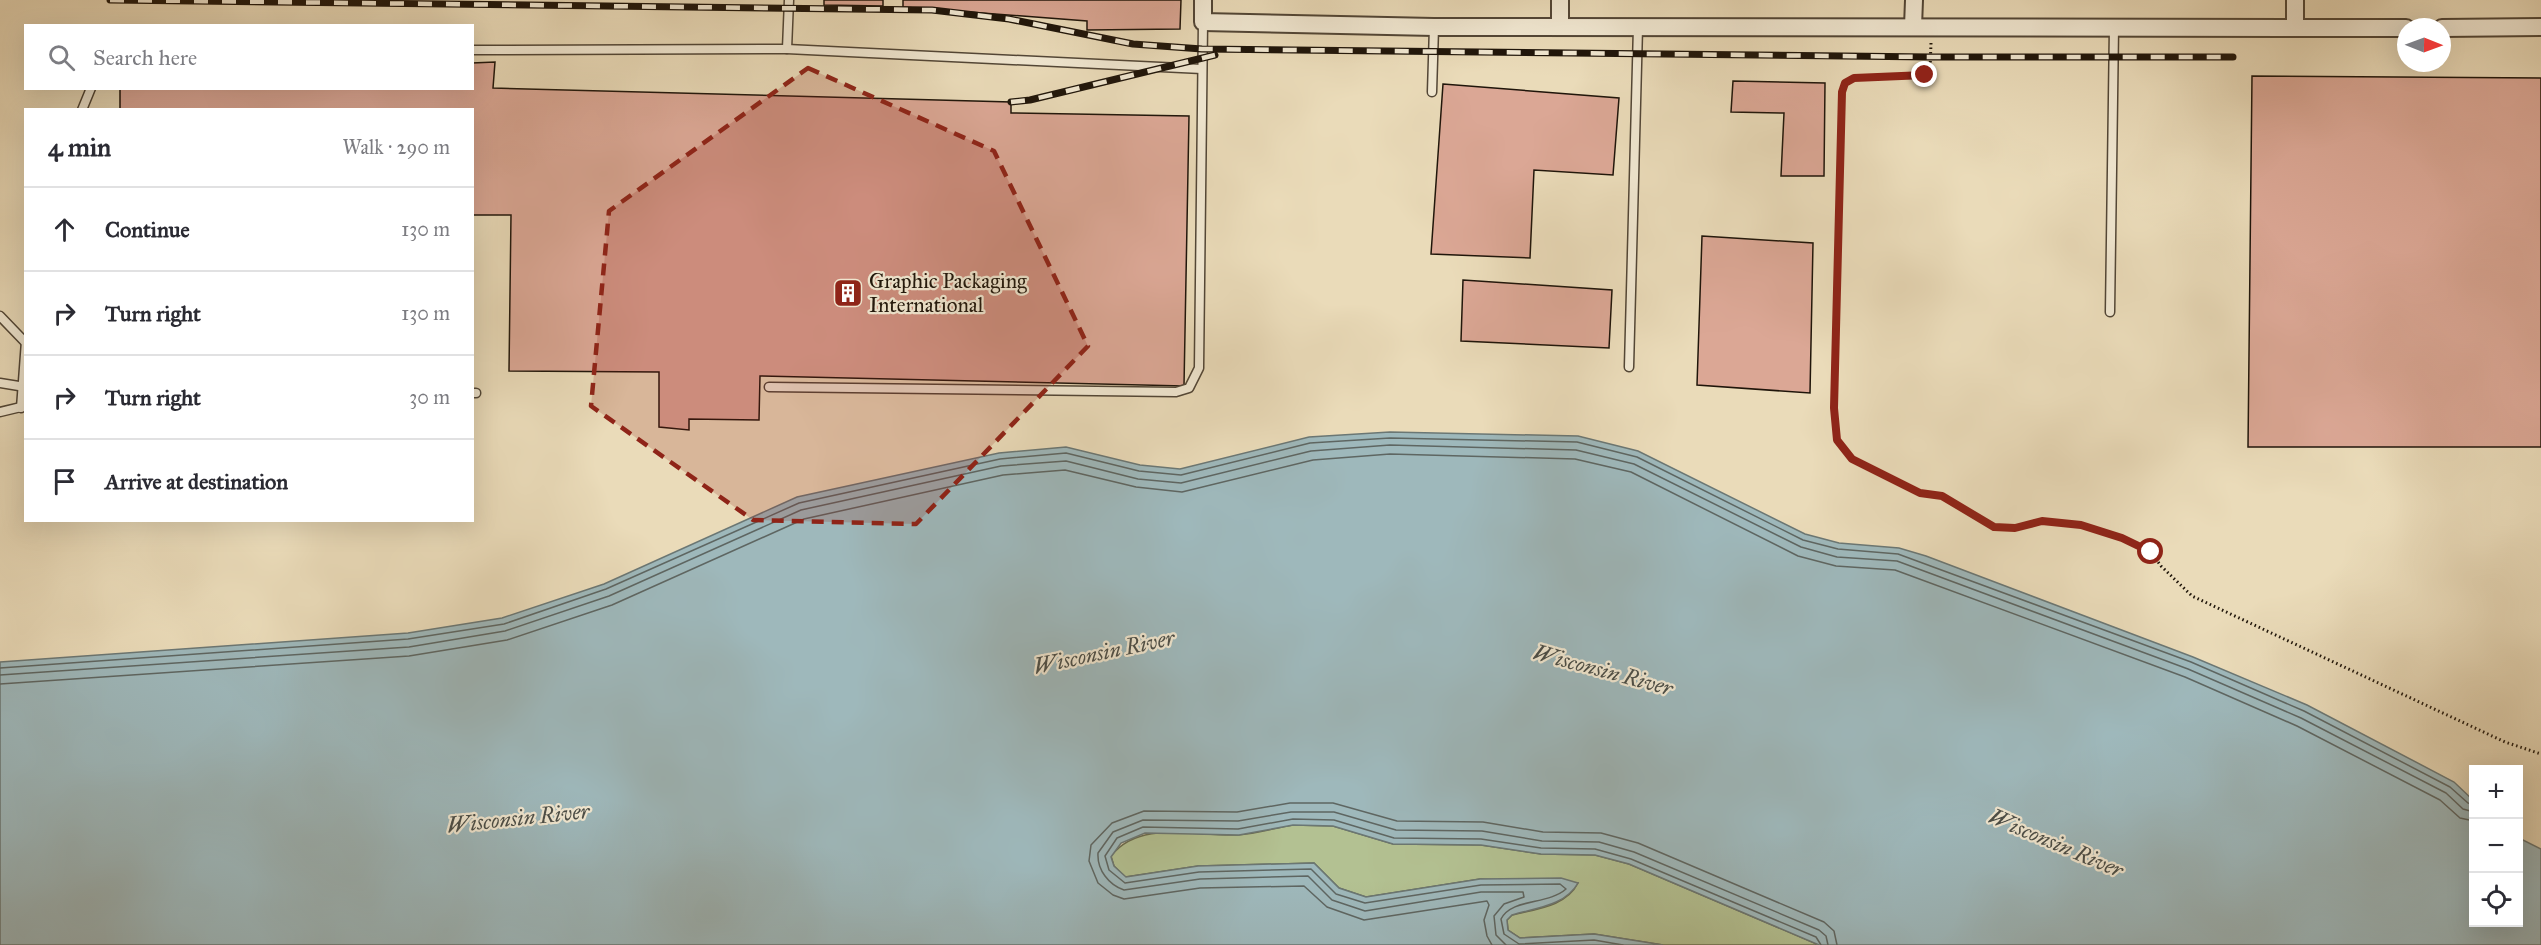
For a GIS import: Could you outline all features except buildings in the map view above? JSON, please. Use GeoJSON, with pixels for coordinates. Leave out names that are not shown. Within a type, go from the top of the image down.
{"type":"FeatureCollection","features":[{"type":"Feature","properties":{"kind":"street"},"geometry":{"type":"LineString","coordinates":[[1203,0],[1203,22],[1434,27],[2397,28]]}},
{"type":"Feature","properties":{"kind":"street"},"geometry":{"type":"LineString","coordinates":[[1560,0],[1560,27]]}},
{"type":"Feature","properties":{"kind":"street"},"geometry":{"type":"LineString","coordinates":[[1913,27],[1914,0]]}},
{"type":"Feature","properties":{"kind":"street"},"geometry":{"type":"LineString","coordinates":[[2295,0],[2295,28]]}},
{"type":"Feature","properties":{"kind":"street"},"geometry":{"type":"LineString","coordinates":[[2451,28],[2541,27]]}},
{"type":"Feature","properties":{"kind":"lane"},"geometry":{"type":"LineString","coordinates":[[788,49],[789,0]]}},
{"type":"Feature","properties":{"kind":"lane"},"geometry":{"type":"LineString","coordinates":[[769,387],[1165,392],[1183,391],[1189,388],[1198,368],[1203,22]]}},
{"type":"Feature","properties":{"kind":"lane"},"geometry":{"type":"LineString","coordinates":[[1432,92],[1434,27]]}},
{"type":"Feature","properties":{"kind":"lane"},"geometry":{"type":"LineString","coordinates":[[1629,367],[1638,27]]}},
{"type":"Feature","properties":{"kind":"lane"},"geometry":{"type":"LineString","coordinates":[[2110,312],[2114,27]]}},
{"type":"Feature","properties":{"kind":"lane"},"geometry":{"type":"LineString","coordinates":[[474,50],[788,49],[1202,69]]}},
{"type":"Feature","properties":{"kind":"lane"},"geometry":{"type":"LineString","coordinates":[[83,108],[90,90]]}},
{"type":"Feature","properties":{"kind":"lane"},"geometry":{"type":"LineString","coordinates":[[0,316],[24,340]]}},
{"type":"Feature","properties":{"kind":"lane"},"geometry":{"type":"LineString","coordinates":[[0,412],[23,407],[24,364]]}},
{"type":"Feature","properties":{"kind":"lane"},"geometry":{"type":"LineString","coordinates":[[0,383],[23,387]]}},
{"type":"Feature","properties":{"kind":"path"},"geometry":{"type":"LineString","coordinates":[[1931,27],[1930,70],[1925,75],[1854,78],[1845,83],[1842,92],[1834,408],[1837,440],[1842,449],[1852,459],[1920,493],[1942,496],[1994,527],[2015,528],[2042,521],[2081,525],[2122,538],[2151,552],[2161,566],[2192,596],[2505,742],[2541,754]]}},
{"type":"Feature","properties":{"kind":"highlighted area"},"geometry":{"type":"Polygon","coordinates":[[[808,68],[994,151],[1088,346],[916,524],[753,520],[591,406],[609,211],[808,68]]]}},
{"type":"Feature","properties":{"kind":"green space"},"geometry":{"type":"Polygon","coordinates":[[[1293,825],[1333,826],[1393,844],[1481,845],[1541,854],[1595,855],[1629,864],[1819,945],[1663,945],[1594,934],[1520,938],[1508,930],[1507,920],[1512,915],[1540,909],[1558,902],[1573,891],[1578,883],[1480,879],[1366,897],[1339,888],[1314,863],[1198,866],[1125,877],[1114,866],[1111,856],[1123,845],[1137,837],[1153,834],[1169,832],[1238,835],[1293,825]]]}},
{"type":"Feature","properties":{"kind":"water","name":"Wisconsin River"},"geometry":{"type":"Polygon","coordinates":[[[1390,432],[1578,436],[1638,451],[1805,534],[1839,543],[1899,548],[1926,556],[2193,657],[2307,705],[2454,782],[2469,796],[2469,927],[2523,927],[2523,840],[2541,849],[2541,945],[1819,945],[1629,864],[1595,855],[1541,854],[1481,845],[1393,844],[1333,826],[1293,825],[1239,835],[1145,833],[1121,843],[1111,857],[1114,866],[1126,877],[1198,866],[1314,863],[1339,888],[1366,897],[1480,879],[1561,878],[1578,883],[1565,897],[1557,901],[1512,915],[1507,920],[1508,930],[1520,938],[1594,934],[1663,945],[0,945],[0,662],[408,633],[502,618],[604,584],[797,497],[999,453],[1066,447],[1140,465],[1180,469],[1309,437],[1390,432]]]}},
{"type":"Feature","properties":{"kind":"railway"},"geometry":{"type":"LineString","coordinates":[[110,0],[932,10],[1009,19],[1133,44],[1202,49],[1931,57],[2233,57]]}},
{"type":"Feature","properties":{"kind":"railway"},"geometry":{"type":"LineString","coordinates":[[1011,102],[1030,100],[1215,55]]}},
{"type":"Feature","properties":{"kind":"place","name":"Graphic Packaging International"},"geometry":{"type":"Point","coordinates":[848,293]}},
{"type":"Feature","properties":{"kind":"route"},"geometry":{"type":"LineString","coordinates":[[1925,75],[1851,78],[1845,83],[1842,92],[1834,408],[1837,440],[1852,459],[1920,493],[1942,496],[1994,527],[2015,528],[2042,521],[2081,525],[2122,538],[2151,552]]}}]}
